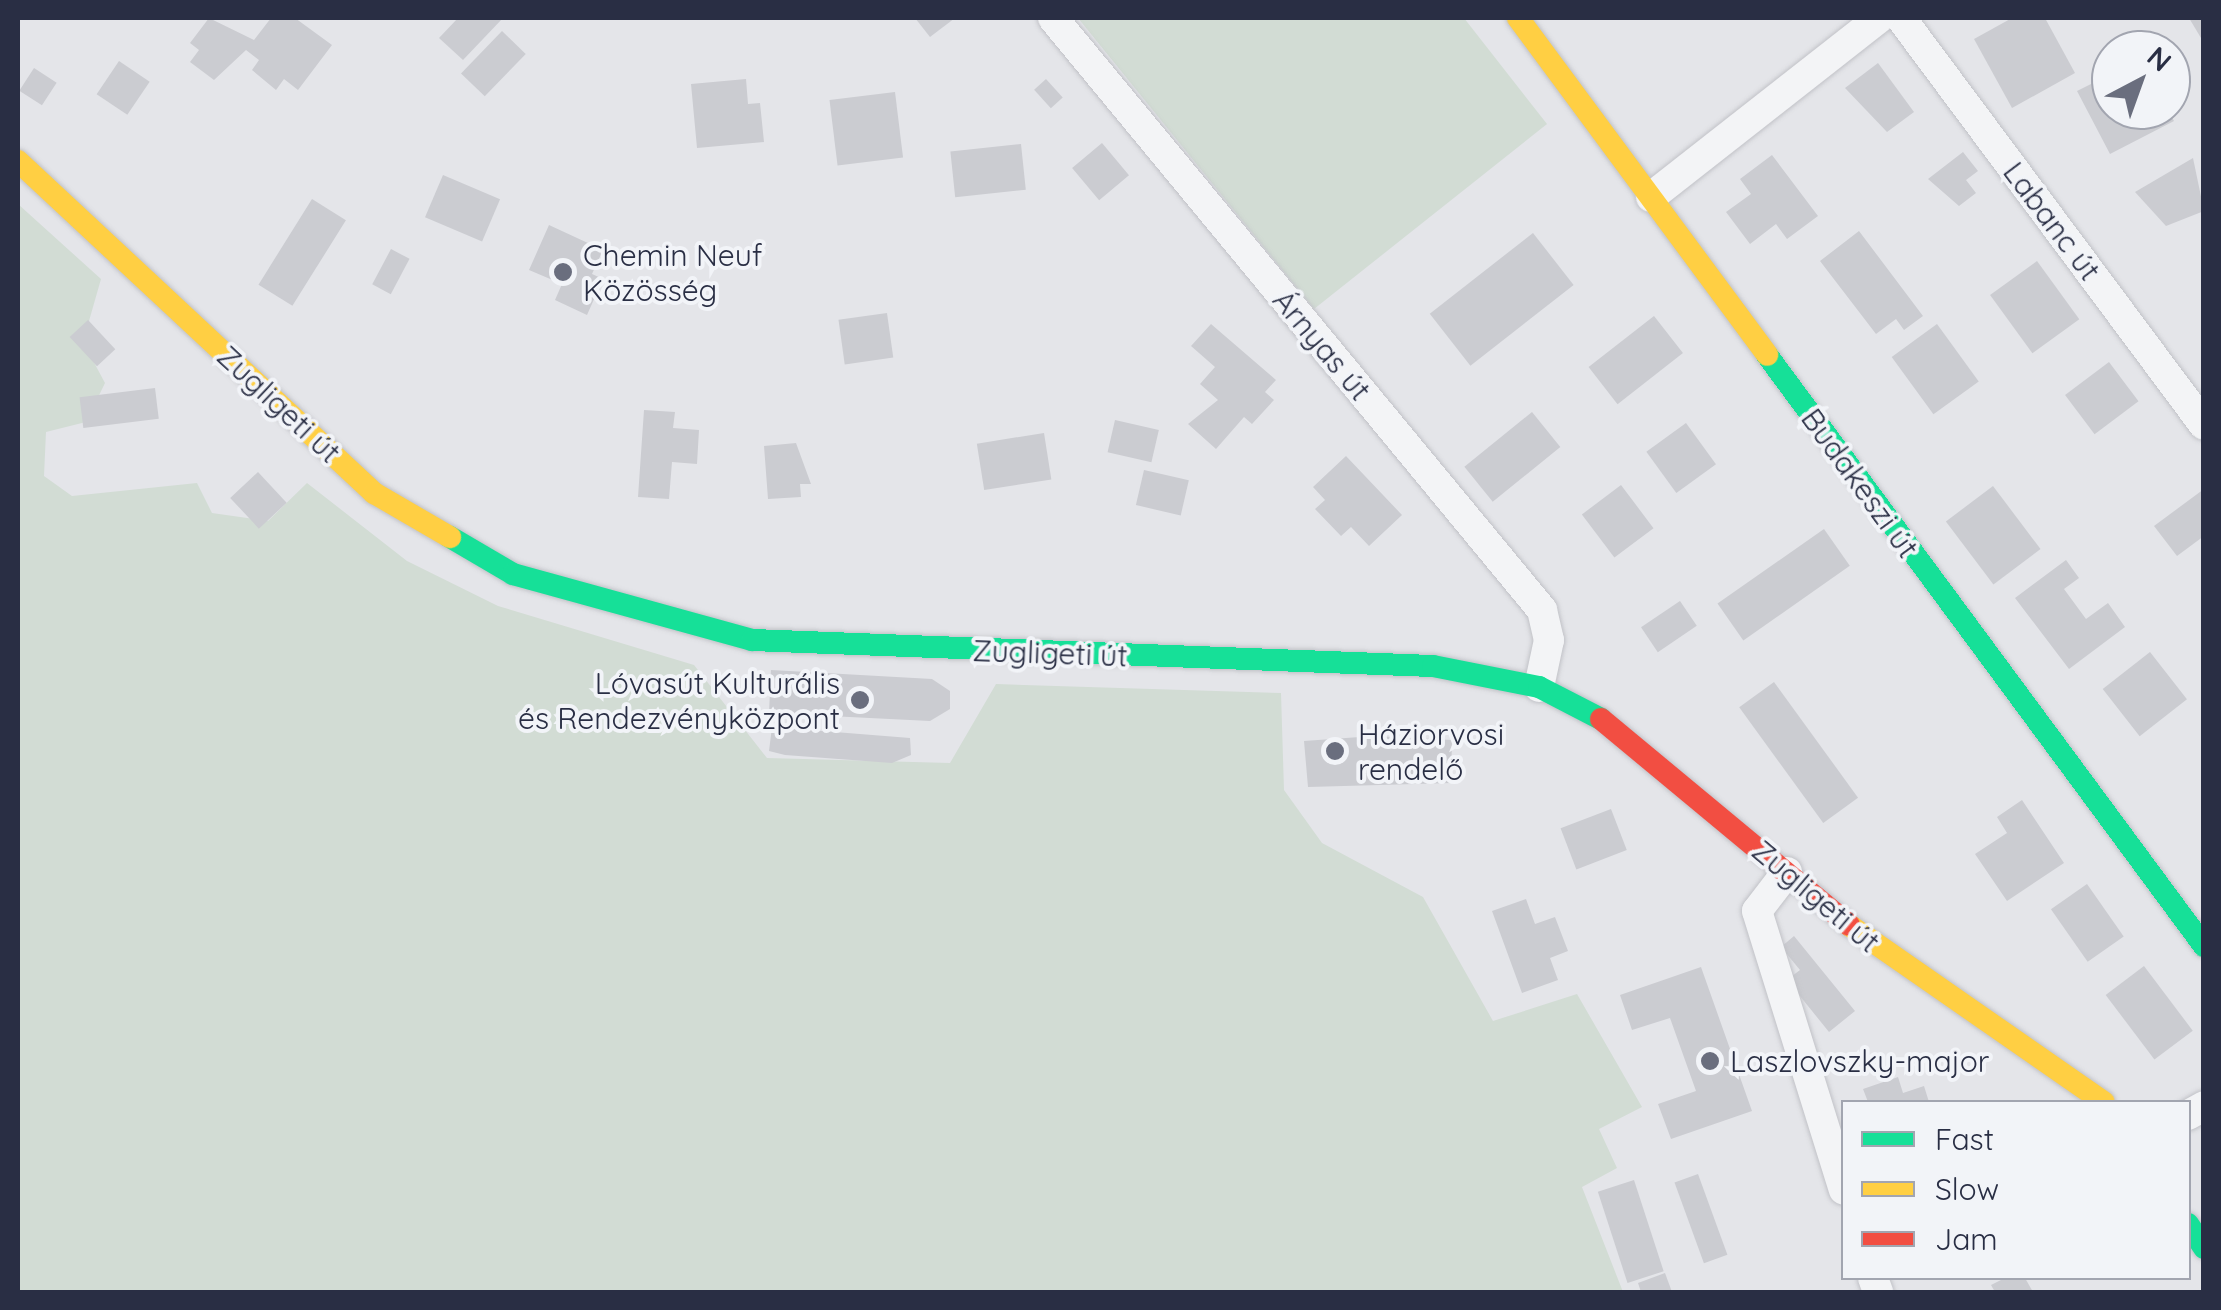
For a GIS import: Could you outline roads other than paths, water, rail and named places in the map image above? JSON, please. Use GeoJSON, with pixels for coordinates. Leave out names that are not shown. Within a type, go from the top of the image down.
{"type":"FeatureCollection","features":[{"type":"Feature","properties":{"kind":"street","name":"Árnyas út"},"geometry":{"type":"LineString","coordinates":[[1053,18],[1542,610],[1549,640],[1539,686]]}},
{"type":"Feature","properties":{"kind":"street","name":"Budakeszi út"},"geometry":{"type":"LineString","coordinates":[[1518,18],[2204,946]]}},
{"type":"Feature","properties":{"kind":"street"},"geometry":{"type":"LineString","coordinates":[[1651,197],[1879,18]]}},
{"type":"Feature","properties":{"kind":"street","name":"Labanc út"},"geometry":{"type":"LineString","coordinates":[[1901,18],[2204,425]]}},
{"type":"Feature","properties":{"kind":"street","name":"Zugligeti út"},"geometry":{"type":"LineString","coordinates":[[18,161],[374,494],[513,574],[752,640],[1433,666],[1539,686],[1617,726],[1910,973],[2101,1100]]}},
{"type":"Feature","properties":{"kind":"street"},"geometry":{"type":"LineString","coordinates":[[1788,872],[1756,911],[1841,1180]]}},
{"type":"Feature","properties":{"kind":"place","name":"Chemin Neuf Közösség"},"geometry":{"type":"Point","coordinates":[563,272]}},
{"type":"Feature","properties":{"kind":"place","name":"Lóvasút Kulturális és Rendezvényközpont"},"geometry":{"type":"Point","coordinates":[860,700]}},
{"type":"Feature","properties":{"kind":"place","name":"Háziorvosi rendelő"},"geometry":{"type":"Point","coordinates":[1335,751]}},
{"type":"Feature","properties":{"kind":"place","name":"Laszlovszky-major"},"geometry":{"type":"Point","coordinates":[1710,1061]}}]}
